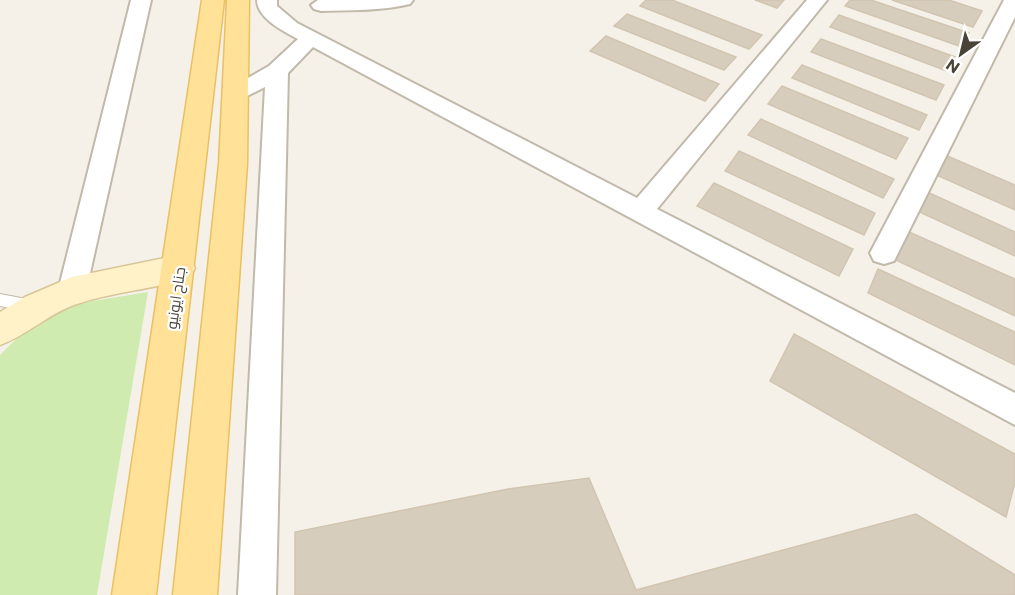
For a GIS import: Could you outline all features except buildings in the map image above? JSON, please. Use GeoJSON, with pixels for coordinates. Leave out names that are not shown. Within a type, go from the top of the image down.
{"type":"FeatureCollection","features":[{"type":"Feature","properties":{"kind":"main road","name":"جناح ایونیو"},"geometry":{"type":"LineString","coordinates":[[134,595],[213,0]]}},
{"type":"Feature","properties":{"kind":"main road"},"geometry":{"type":"LineString","coordinates":[[195,595],[233,164],[238,0]]}},
{"type":"Feature","properties":{"kind":"street"},"geometry":{"type":"LineString","coordinates":[[72,291],[141,0]]}},
{"type":"Feature","properties":{"kind":"street"},"geometry":{"type":"LineString","coordinates":[[267,0],[267,8],[301,32],[1015,410]]}},
{"type":"Feature","properties":{"kind":"street"},"geometry":{"type":"LineString","coordinates":[[235,95],[277,71],[301,32],[325,3],[372,4],[404,0]]}},
{"type":"Feature","properties":{"kind":"street"},"geometry":{"type":"LineString","coordinates":[[640,212],[817,0]]}},
{"type":"Feature","properties":{"kind":"street"},"geometry":{"type":"LineString","coordinates":[[884,253],[1014,0]]}},
{"type":"Feature","properties":{"kind":"street"},"geometry":{"type":"LineString","coordinates":[[257,595],[277,71]]}},
{"type":"Feature","properties":{"kind":"street"},"geometry":{"type":"LineString","coordinates":[[0,330],[37,307],[72,291],[179,268]]}},
{"type":"Feature","properties":{"kind":"lane"},"geometry":{"type":"LineString","coordinates":[[0,300],[37,307]]}},
{"type":"Feature","properties":{"kind":"green space"},"geometry":{"type":"Polygon","coordinates":[[[148,292],[97,595],[0,595],[0,355],[28,327],[62,306],[148,292]]]}}]}
